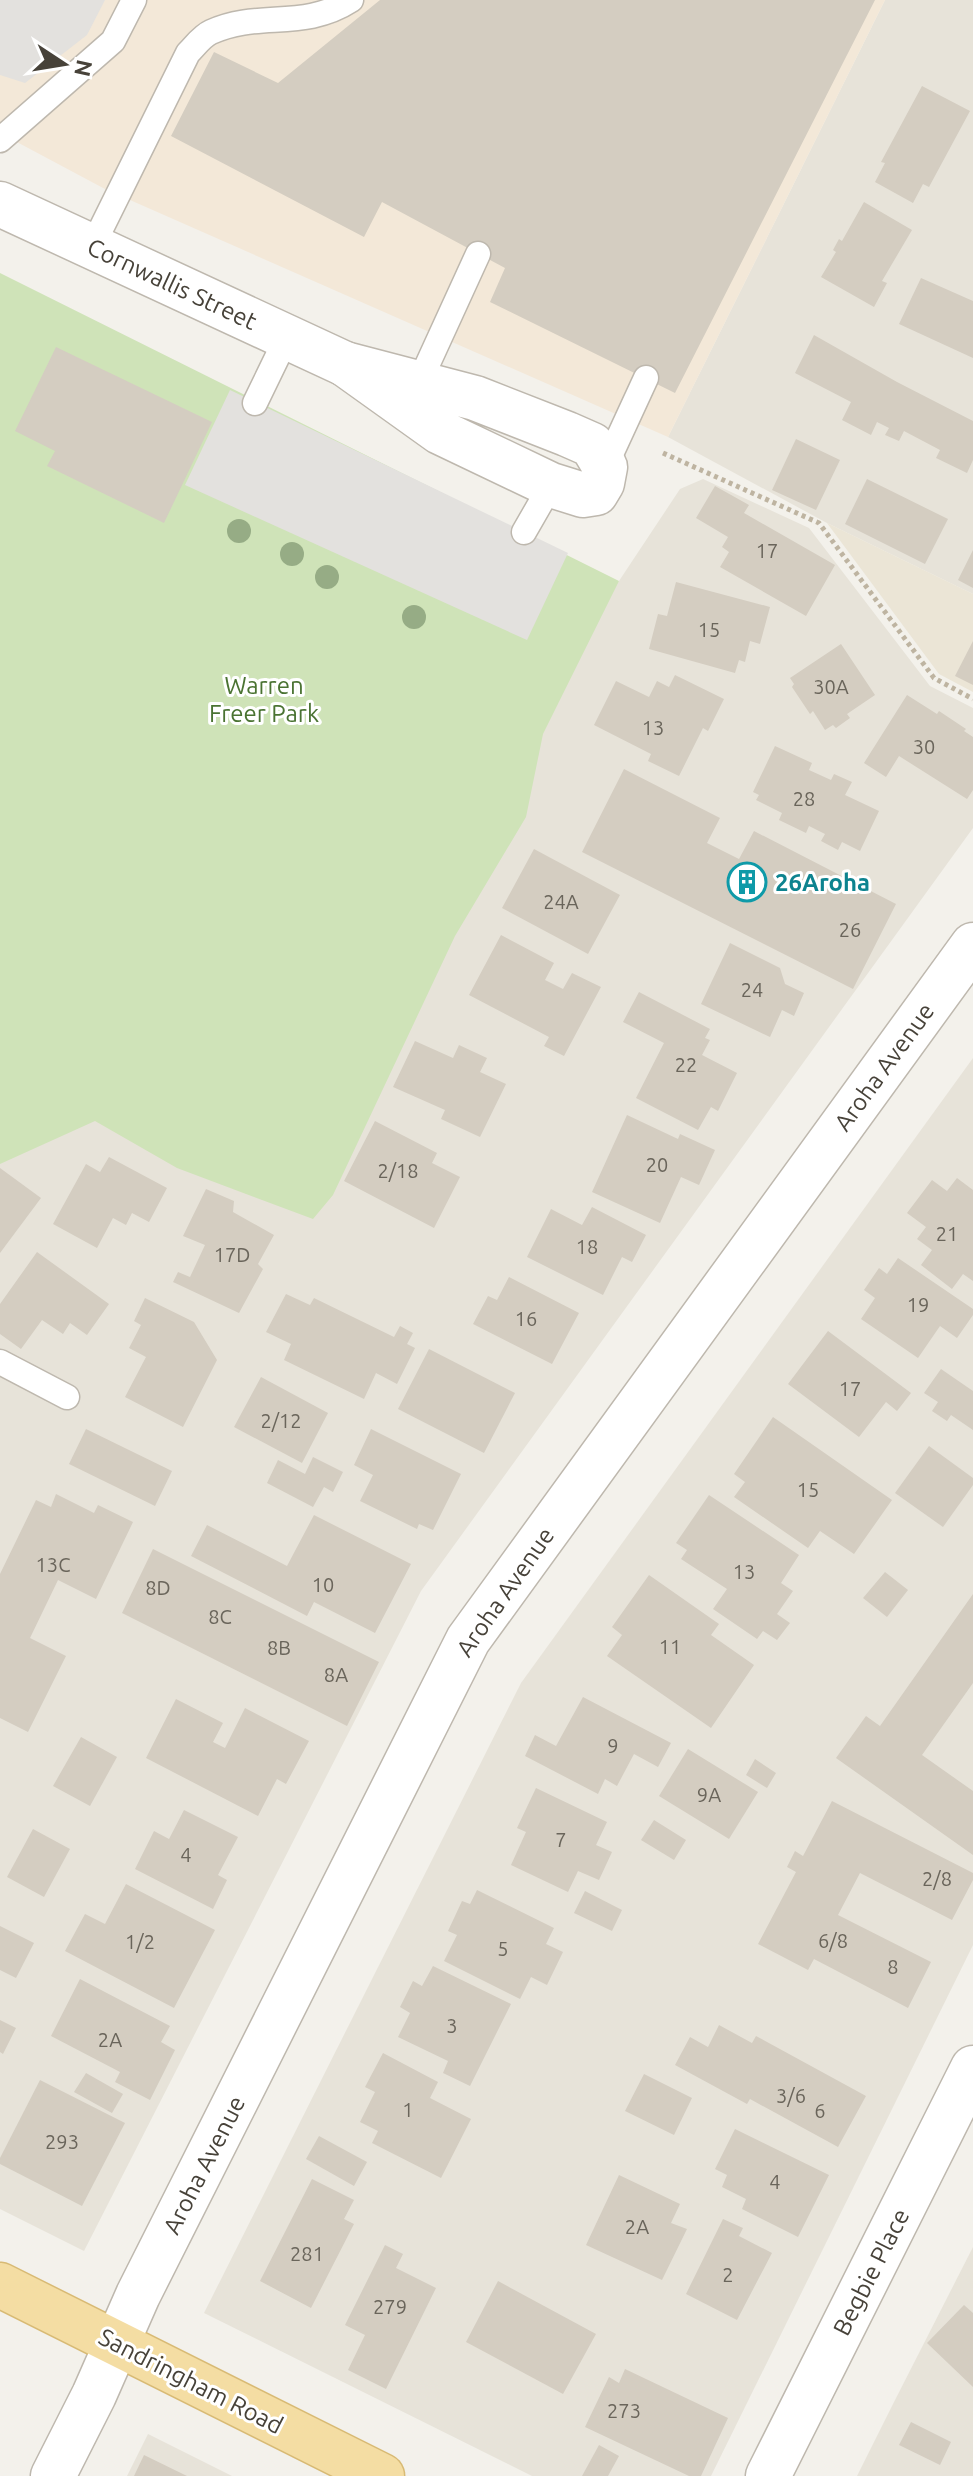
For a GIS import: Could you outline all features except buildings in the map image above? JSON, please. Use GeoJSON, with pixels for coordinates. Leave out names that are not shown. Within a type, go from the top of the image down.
{"type":"FeatureCollection","features":[{"type":"Feature","properties":{"kind":"main road","name":"Sandringham Road"},"geometry":{"type":"LineString","coordinates":[[0,2285],[382,2476]]}},
{"type":"Feature","properties":{"kind":"street","name":"Cornwallis Street"},"geometry":{"type":"LineString","coordinates":[[0,204],[345,364],[475,398],[592,445],[605,467],[602,483],[596,493],[583,495],[551,485],[440,432],[345,364]]}},
{"type":"Feature","properties":{"kind":"street","name":"Aroha Avenue"},"geometry":{"type":"LineString","coordinates":[[53,2476],[116,2343],[468,1640],[973,945]]}},
{"type":"Feature","properties":{"kind":"street","name":"Begbie Place"},"geometry":{"type":"LineString","coordinates":[[768,2476],[973,2068]]}},
{"type":"Feature","properties":{"kind":"lane"},"geometry":{"type":"LineString","coordinates":[[0,140],[113,41],[134,0]]}},
{"type":"Feature","properties":{"kind":"lane"},"geometry":{"type":"LineString","coordinates":[[92,247],[188,53],[208,33],[242,22],[309,18],[332,12],[351,0]]}},
{"type":"Feature","properties":{"kind":"lane"},"geometry":{"type":"LineString","coordinates":[[419,383],[478,254]]}},
{"type":"Feature","properties":{"kind":"lane"},"geometry":{"type":"LineString","coordinates":[[255,403],[287,337]]}},
{"type":"Feature","properties":{"kind":"lane"},"geometry":{"type":"LineString","coordinates":[[605,467],[646,378]]}},
{"type":"Feature","properties":{"kind":"lane"},"geometry":{"type":"LineString","coordinates":[[524,532],[551,485]]}},
{"type":"Feature","properties":{"kind":"lane"},"geometry":{"type":"LineString","coordinates":[[0,1362],[67,1397]]}},
{"type":"Feature","properties":{"kind":"path"},"geometry":{"type":"LineString","coordinates":[[663,453],[819,523],[934,678],[973,699]]}},
{"type":"Feature","properties":{"kind":"shaded area"},"geometry":{"type":"Polygon","coordinates":[[[0,0],[885,0],[668,437],[105,189],[0,133],[0,0]]]}},
{"type":"Feature","properties":{"kind":"shaded area"},"geometry":{"type":"Polygon","coordinates":[[[0,0],[105,0],[87,35],[25,83],[0,75],[0,0]]]}},
{"type":"Feature","properties":{"kind":"shaded area"},"geometry":{"type":"Polygon","coordinates":[[[885,0],[973,0],[973,594],[827,523],[668,437],[885,0]]]}},
{"type":"Feature","properties":{"kind":"shaded area"},"geometry":{"type":"Polygon","coordinates":[[[230,390],[568,553],[527,640],[185,485],[230,390]]]}},
{"type":"Feature","properties":{"kind":"shaded area"},"geometry":{"type":"Polygon","coordinates":[[[703,479],[809,528],[930,686],[973,708],[973,828],[421,1591],[84,2251],[0,2209],[0,1153],[619,581],[680,489],[703,479]]]}},
{"type":"Feature","properties":{"kind":"shaded area"},"geometry":{"type":"Polygon","coordinates":[[[827,523],[973,594],[973,692],[939,674],[827,523]]]}},
{"type":"Feature","properties":{"kind":"shaded area"},"geometry":{"type":"Polygon","coordinates":[[[973,1058],[973,1945],[711,2476],[532,2476],[204,2313],[521,1683],[973,1058]]]}},
{"type":"Feature","properties":{"kind":"shaded area"},"geometry":{"type":"Polygon","coordinates":[[[973,2247],[973,2476],[857,2476],[892,2406],[973,2247]]]}},
{"type":"Feature","properties":{"kind":"shaded area"},"geometry":{"type":"Polygon","coordinates":[[[148,2434],[232,2476],[127,2476],[148,2434]]]}},
{"type":"Feature","properties":{"kind":"green space","name":"Warren Freer Park"},"geometry":{"type":"Polygon","coordinates":[[[0,273],[619,581],[543,734],[526,817],[455,936],[333,1195],[313,1219],[177,1168],[95,1121],[0,1164],[0,273]]]}},
{"type":"Feature","properties":{"kind":"place","name":"26Aroha"},"geometry":{"type":"Point","coordinates":[747,882]}}]}
